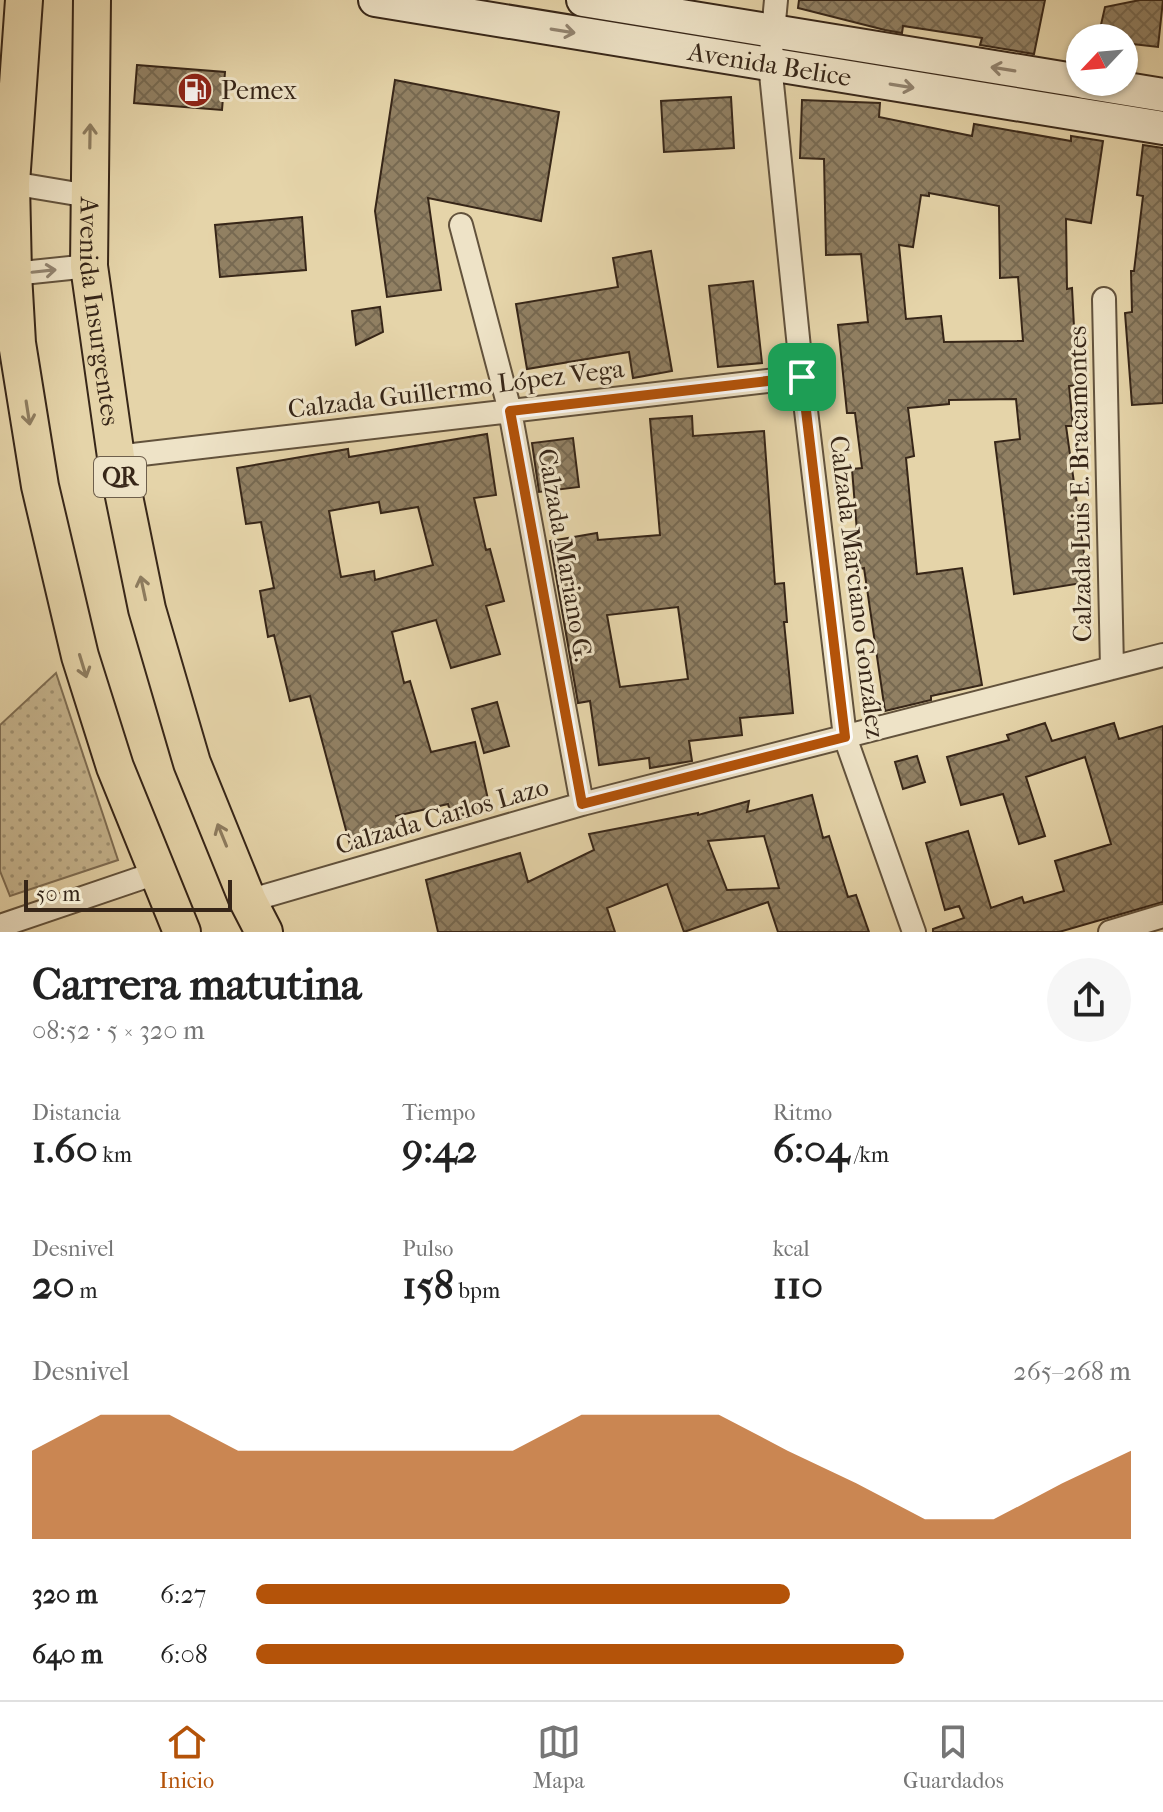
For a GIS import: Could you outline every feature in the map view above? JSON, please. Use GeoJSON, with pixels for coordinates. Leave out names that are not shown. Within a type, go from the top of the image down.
{"type":"FeatureCollection","features":[{"type":"Feature","properties":{"kind":"main road"},"geometry":{"type":"LineString","coordinates":[[24,0],[6,182],[8,341],[80,656],[115,767],[182,932]]}},
{"type":"Feature","properties":{"kind":"main road","name":"Avenida Belice"},"geometry":{"type":"LineString","coordinates":[[375,0],[1163,128]]}},
{"type":"Feature","properties":{"kind":"main road","name":"Avenida Belice"},"geometry":{"type":"LineString","coordinates":[[583,0],[774,16],[1066,79]]}},
{"type":"Feature","properties":{"kind":"main road","name":"Avenida Insurgentes"},"geometry":{"type":"LineString","coordinates":[[100,7],[89,196],[89,266],[116,457],[147,609],[192,763],[256,916]]}},
{"type":"Feature","properties":{"kind":"main road","name":"Avenida Belice"},"geometry":{"type":"LineString","coordinates":[[1138,91],[1163,95]]}},
{"type":"Feature","properties":{"kind":"street","name":"Calzada Marciano González"},"geometry":{"type":"LineString","coordinates":[[774,16],[770,64],[802,377],[845,737],[914,932]]}},
{"type":"Feature","properties":{"kind":"street"},"geometry":{"type":"LineString","coordinates":[[6,182],[89,196]]}},
{"type":"Feature","properties":{"kind":"street","name":"Calzada Mariano G."},"geometry":{"type":"LineString","coordinates":[[461,225],[510,411],[582,804]]}},
{"type":"Feature","properties":{"kind":"street"},"geometry":{"type":"LineString","coordinates":[[6,274],[89,266]]}},
{"type":"Feature","properties":{"kind":"street","name":"Calzada Luis E. Bracamontes"},"geometry":{"type":"LineString","coordinates":[[1104,299],[1112,668]]}},
{"type":"Feature","properties":{"kind":"street","name":"Calzada Guillermo López Vega"},"geometry":{"type":"LineString","coordinates":[[116,457],[802,377]]}},
{"type":"Feature","properties":{"kind":"street","name":"Calzada Carlos Lazo"},"geometry":{"type":"LineString","coordinates":[[256,916],[582,804],[1163,655]]}},
{"type":"Feature","properties":{"kind":"street"},"geometry":{"type":"LineString","coordinates":[[0,926],[156,873]]}},
{"type":"Feature","properties":{"kind":"street"},"geometry":{"type":"LineString","coordinates":[[1110,932],[1163,916]]}},
{"type":"Feature","properties":{"kind":"shaded area"},"geometry":{"type":"Polygon","coordinates":[[[56,673],[118,860],[10,896],[0,871],[0,725],[56,673]]]}},
{"type":"Feature","properties":{"kind":"building"},"geometry":{"type":"Polygon","coordinates":[[[799,0],[1045,0],[1034,54],[980,45],[982,38],[903,26],[902,33],[885,30],[798,8],[799,0]]]}},
{"type":"Feature","properties":{"kind":"building"},"geometry":{"type":"Polygon","coordinates":[[[1140,0],[1163,0],[1158,47],[1138,45],[1138,24],[1101,24],[1105,7],[1140,0]]]}},
{"type":"Feature","properties":{"kind":"building"},"geometry":{"type":"Polygon","coordinates":[[[137,65],[225,72],[222,110],[134,103],[137,65]]]}},
{"type":"Feature","properties":{"kind":"building"},"geometry":{"type":"Polygon","coordinates":[[[395,80],[559,112],[541,221],[428,198],[441,290],[387,297],[375,211],[395,80]]]}},
{"type":"Feature","properties":{"kind":"building"},"geometry":{"type":"Polygon","coordinates":[[[731,97],[734,148],[664,152],[661,101],[731,97]]]}},
{"type":"Feature","properties":{"kind":"building"},"geometry":{"type":"Polygon","coordinates":[[[802,100],[880,103],[879,117],[972,136],[974,124],[1071,141],[1071,136],[1103,141],[1091,223],[1066,219],[1067,289],[1072,288],[1077,385],[1069,386],[1073,426],[1066,426],[1088,582],[1014,594],[995,442],[1020,439],[1016,399],[949,400],[949,404],[908,408],[914,456],[906,458],[917,574],[962,568],[982,685],[931,696],[931,700],[885,711],[864,568],[860,569],[852,469],[862,468],[855,413],[847,413],[838,325],[868,322],[861,254],[826,255],[824,159],[800,158],[802,100]],[[929,193],[929,196],[921,195],[913,247],[899,245],[906,319],[941,316],[944,342],[1023,341],[1018,277],[1000,278],[999,206],[929,193]]]}},
{"type":"Feature","properties":{"kind":"building"},"geometry":{"type":"Polygon","coordinates":[[[1143,145],[1163,148],[1163,403],[1132,405],[1125,313],[1132,312],[1131,271],[1134,271],[1143,196],[1137,195],[1143,145]]]}},
{"type":"Feature","properties":{"kind":"building"},"geometry":{"type":"Polygon","coordinates":[[[302,217],[306,270],[220,277],[215,225],[302,217]]]}},
{"type":"Feature","properties":{"kind":"building"},"geometry":{"type":"Polygon","coordinates":[[[651,251],[672,371],[633,378],[629,352],[527,369],[516,304],[618,287],[613,258],[651,251]]]}},
{"type":"Feature","properties":{"kind":"building"},"geometry":{"type":"Polygon","coordinates":[[[753,281],[762,363],[718,367],[709,286],[753,281]]]}},
{"type":"Feature","properties":{"kind":"building"},"geometry":{"type":"Polygon","coordinates":[[[380,307],[383,332],[356,345],[352,311],[380,307]]]}},
{"type":"Feature","properties":{"kind":"building"},"geometry":{"type":"Polygon","coordinates":[[[692,416],[693,436],[764,431],[775,584],[784,583],[787,622],[784,622],[793,713],[740,718],[742,735],[689,741],[692,761],[650,768],[649,758],[599,765],[590,701],[578,703],[550,541],[597,533],[598,540],[660,535],[650,419],[692,416]],[[678,607],[607,615],[620,687],[688,679],[678,607]]]}},
{"type":"Feature","properties":{"kind":"building"},"geometry":{"type":"Polygon","coordinates":[[[487,434],[496,495],[474,498],[486,550],[490,549],[504,601],[486,606],[500,654],[451,668],[436,620],[392,632],[404,683],[410,681],[431,752],[475,742],[490,808],[452,818],[448,804],[396,816],[400,831],[350,845],[310,696],[290,701],[274,635],[268,637],[260,591],[274,588],[261,522],[246,524],[237,468],[348,449],[349,457],[487,434]],[[379,502],[329,511],[341,577],[374,571],[375,580],[433,565],[418,507],[381,513],[379,502]]]}},
{"type":"Feature","properties":{"kind":"building"},"geometry":{"type":"Polygon","coordinates":[[[573,438],[579,487],[539,492],[532,443],[573,438]]]}},
{"type":"Feature","properties":{"kind":"building"},"geometry":{"type":"Polygon","coordinates":[[[497,702],[509,746],[484,753],[472,709],[497,702]]]}},
{"type":"Feature","properties":{"kind":"building"},"geometry":{"type":"Polygon","coordinates":[[[1045,723],[1052,741],[1114,723],[1119,739],[1163,726],[1163,902],[1059,932],[933,932],[933,929],[964,918],[959,906],[945,910],[926,843],[968,831],[991,908],[1022,897],[1024,903],[1064,891],[1055,861],[1111,844],[1085,757],[1026,777],[1045,836],[1019,844],[1003,794],[961,805],[947,757],[1009,740],[1007,735],[1045,723]]]}},
{"type":"Feature","properties":{"kind":"building"},"geometry":{"type":"Polygon","coordinates":[[[917,756],[925,782],[903,789],[895,762],[917,756]]]}},
{"type":"Feature","properties":{"kind":"building"},"geometry":{"type":"Polygon","coordinates":[[[812,795],[823,838],[829,836],[848,897],[856,895],[869,932],[778,932],[768,902],[684,932],[667,884],[607,908],[615,932],[438,932],[426,880],[520,853],[528,882],[594,850],[589,834],[698,815],[749,801],[747,812],[812,795]],[[764,836],[708,841],[727,890],[779,888],[764,836]]]}},
{"type":"Feature","properties":{"kind":"place","name":"Pemex"},"geometry":{"type":"Point","coordinates":[195,90]}},
{"type":"Feature","properties":{"kind":"route"},"geometry":{"type":"LineString","coordinates":[[802,377],[845,737],[582,804],[510,411],[802,377]]}}]}
